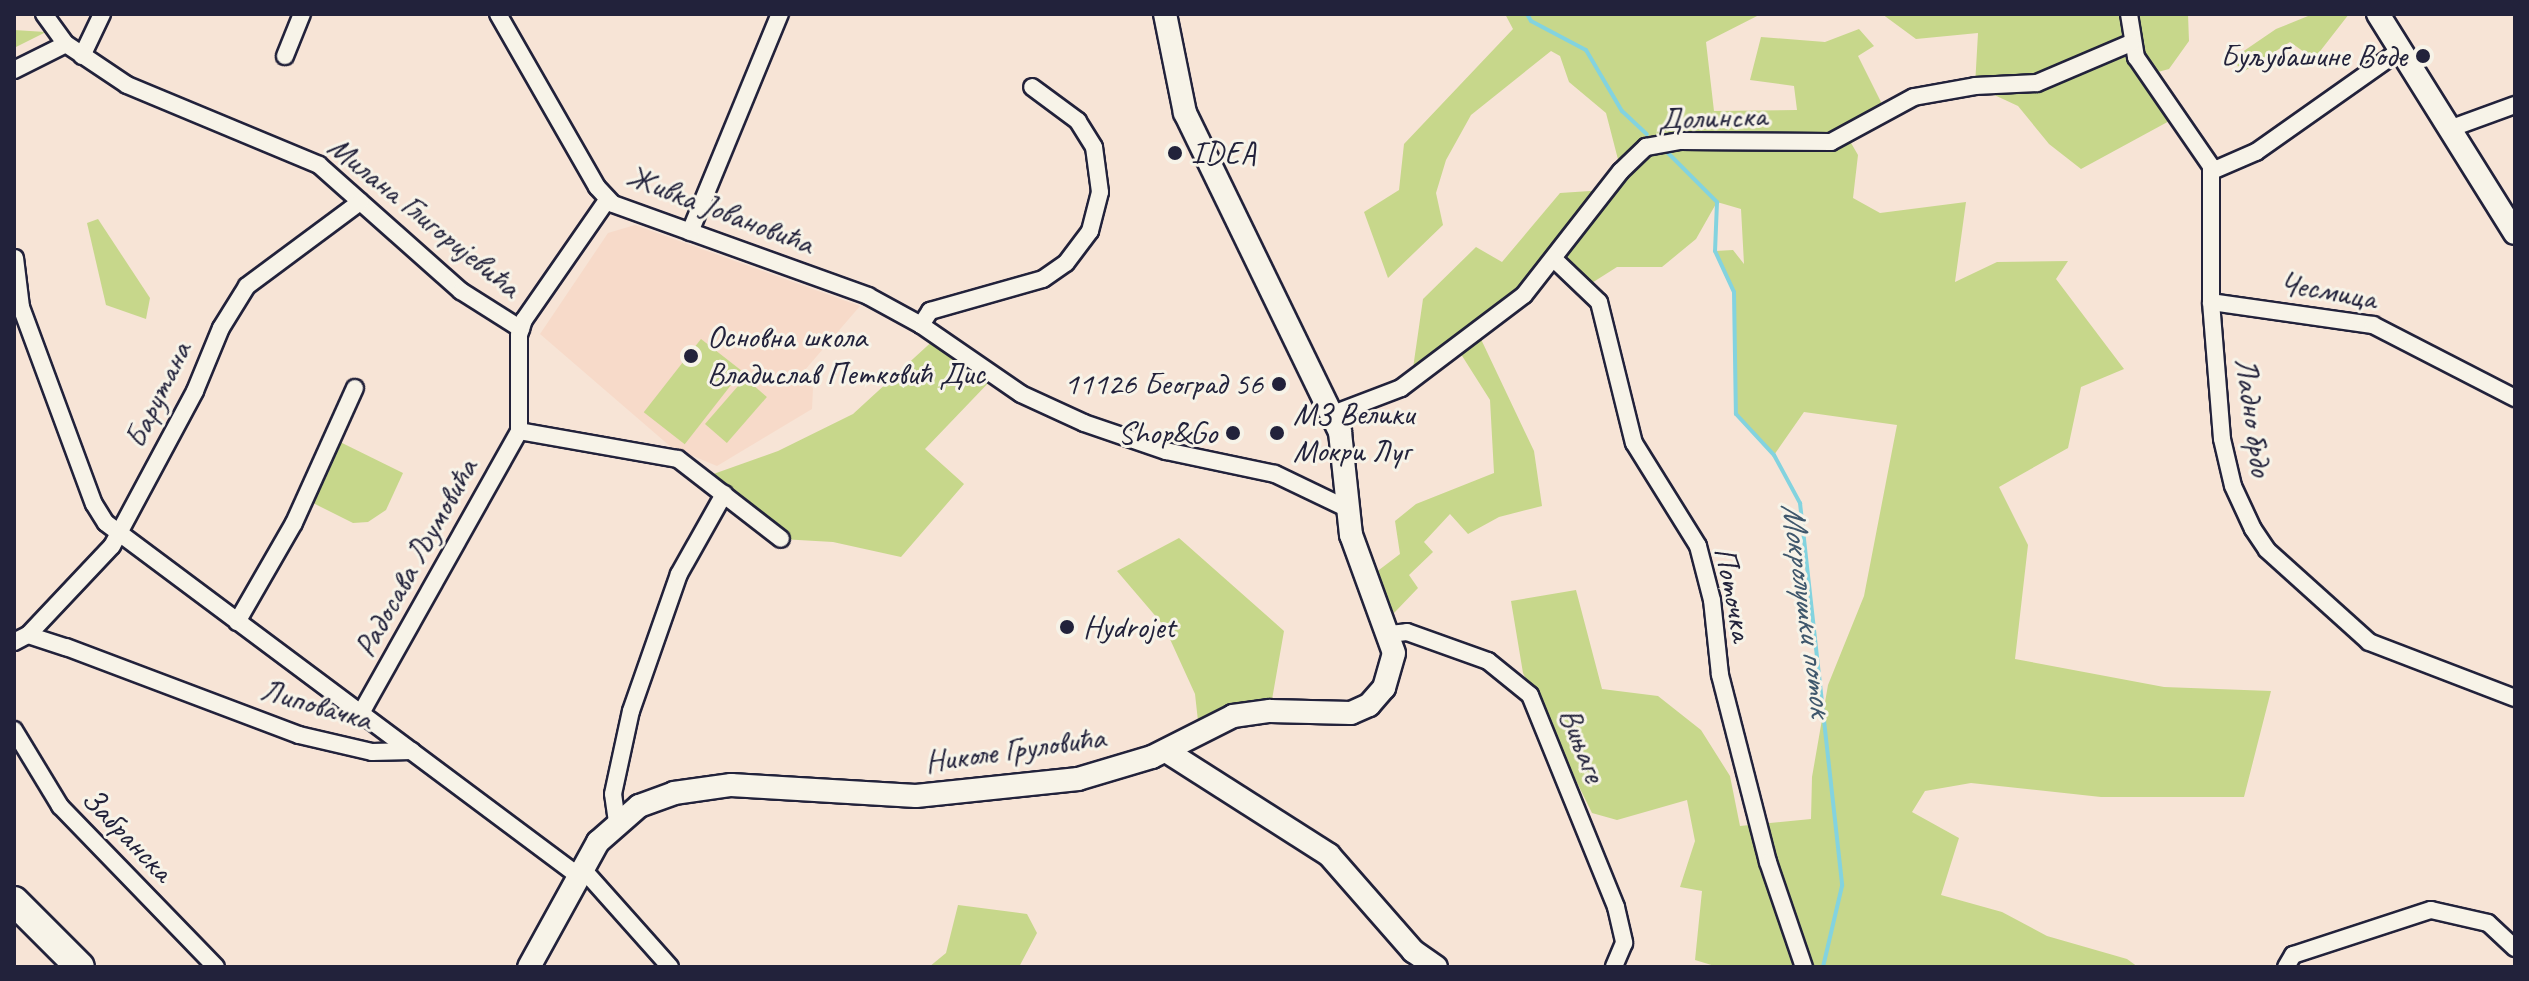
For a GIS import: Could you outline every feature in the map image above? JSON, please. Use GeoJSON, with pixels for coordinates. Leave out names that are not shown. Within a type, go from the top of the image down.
{"type":"FeatureCollection","features":[{"type":"Feature","properties":{"kind":"highway"},"geometry":{"type":"LineString","coordinates":[[14,901],[80,967]]}},
{"type":"Feature","properties":{"kind":"highway"},"geometry":{"type":"LineString","coordinates":[[14,927],[54,967]]}},
{"type":"Feature","properties":{"kind":"street","name":"Милана Глигоријевића"},"geometry":{"type":"LineString","coordinates":[[44,14],[66,44],[161,102],[309,159],[461,291],[521,329]]}},
{"type":"Feature","properties":{"kind":"street"},"geometry":{"type":"LineString","coordinates":[[82,56],[102,14]]}},
{"type":"Feature","properties":{"kind":"street"},"geometry":{"type":"LineString","coordinates":[[285,56],[302,14]]}},
{"type":"Feature","properties":{"kind":"street","name":"Живка Јовановића"},"geometry":{"type":"LineString","coordinates":[[498,14],[607,200],[926,318],[1021,394],[1084,423],[1166,451],[1275,474],[1346,508]]}},
{"type":"Feature","properties":{"kind":"street"},"geometry":{"type":"LineString","coordinates":[[690,232],[780,14]]}},
{"type":"Feature","properties":{"kind":"street","name":"Николе Груловића"},"geometry":{"type":"LineString","coordinates":[[529,967],[578,870],[617,822],[647,803],[702,787],[942,795],[1078,779],[1166,751],[1242,714],[1335,715],[1364,708],[1378,697],[1390,673],[1394,653],[1359,561],[1346,508],[1344,451],[1333,414],[1185,113],[1165,14]]}},
{"type":"Feature","properties":{"kind":"street"},"geometry":{"type":"LineString","coordinates":[[2129,14],[2131,43],[2212,171],[2256,152],[2399,51]]}},
{"type":"Feature","properties":{"kind":"street"},"geometry":{"type":"LineString","coordinates":[[2378,14],[2515,233]]}},
{"type":"Feature","properties":{"kind":"street","name":"Долинска"},"geometry":{"type":"LineString","coordinates":[[1333,414],[1416,379],[1516,302],[1556,261],[1605,190],[1646,147],[1680,141],[1831,142],[1914,97],[1975,86],[2037,83],[2131,43]]}},
{"type":"Feature","properties":{"kind":"street"},"geometry":{"type":"LineString","coordinates":[[14,70],[66,44]]}},
{"type":"Feature","properties":{"kind":"street"},"geometry":{"type":"LineString","coordinates":[[926,318],[1043,279],[1066,263],[1090,231],[1100,192],[1094,147],[1078,121],[1032,87]]}},
{"type":"Feature","properties":{"kind":"street"},"geometry":{"type":"LineString","coordinates":[[2449,129],[2515,105]]}},
{"type":"Feature","properties":{"kind":"street","name":"Ладно брдо"},"geometry":{"type":"LineString","coordinates":[[2212,171],[2211,302],[2223,449],[2239,502],[2263,546],[2369,642],[2515,698]]}},
{"type":"Feature","properties":{"kind":"street"},"geometry":{"type":"LineString","coordinates":[[521,329],[607,200]]}},
{"type":"Feature","properties":{"kind":"street","name":"Барутана"},"geometry":{"type":"LineString","coordinates":[[21,638],[102,558],[118,534],[195,391],[232,306],[269,264],[360,202]]}},
{"type":"Feature","properties":{"kind":"street"},"geometry":{"type":"LineString","coordinates":[[15,258],[16,285],[32,338],[94,504],[118,534],[578,870],[670,967]]}},
{"type":"Feature","properties":{"kind":"street","name":"Поточка"},"geometry":{"type":"LineString","coordinates":[[1556,261],[1599,302],[1630,435],[1698,546],[1712,600],[1720,675],[1768,862],[1804,967]]}},
{"type":"Feature","properties":{"kind":"street","name":"Чесмица"},"geometry":{"type":"LineString","coordinates":[[2211,302],[2373,325],[2515,398]]}},
{"type":"Feature","properties":{"kind":"street","name":"Радосава Љумовића"},"geometry":{"type":"LineString","coordinates":[[361,713],[519,431],[521,329]]}},
{"type":"Feature","properties":{"kind":"street"},"geometry":{"type":"LineString","coordinates":[[237,622],[294,523],[355,388]]}},
{"type":"Feature","properties":{"kind":"street"},"geometry":{"type":"LineString","coordinates":[[519,431],[655,451],[694,468],[781,539]]}},
{"type":"Feature","properties":{"kind":"street"},"geometry":{"type":"LineString","coordinates":[[617,822],[613,794],[631,711],[679,574],[724,494]]}},
{"type":"Feature","properties":{"kind":"street","name":"Вињаге"},"geometry":{"type":"LineString","coordinates":[[1389,634],[1407,632],[1488,661],[1515,678],[1530,695],[1616,907],[1624,943],[1614,967]]}},
{"type":"Feature","properties":{"kind":"street","name":"Липовачка"},"geometry":{"type":"LineString","coordinates":[[21,638],[140,672],[299,735],[372,752],[412,751]]}},
{"type":"Feature","properties":{"kind":"street","name":"Забранска"},"geometry":{"type":"LineString","coordinates":[[14,730],[60,806],[216,967]]}},
{"type":"Feature","properties":{"kind":"street"},"geometry":{"type":"LineString","coordinates":[[1166,751],[1329,855],[1413,951],[1436,967]]}},
{"type":"Feature","properties":{"kind":"street"},"geometry":{"type":"LineString","coordinates":[[2286,967],[2293,955],[2431,910],[2488,923],[2515,948]]}},
{"type":"Feature","properties":{"kind":"shaded area","name":"Основна школа Владислав Петковић Дис"},"geometry":{"type":"Polygon","coordinates":[[[635,225],[860,306],[798,378],[813,388],[812,409],[717,466],[671,447],[540,334],[608,233],[635,225]]]}},
{"type":"Feature","properties":{"kind":"green space"},"geometry":{"type":"Polygon","coordinates":[[[1505,14],[1761,14],[1706,42],[1714,111],[1797,110],[1794,86],[1750,80],[1761,37],[1825,42],[1859,29],[1874,46],[1858,56],[1886,112],[1847,136],[1858,155],[1853,198],[1880,213],[1966,202],[1955,282],[1997,262],[2068,261],[2056,279],[2124,369],[2081,387],[2068,448],[1999,487],[2028,545],[2015,659],[2164,687],[2271,691],[2244,797],[2101,797],[1971,783],[1925,791],[1912,812],[1959,838],[1941,895],[2002,912],[2047,936],[2127,959],[2138,967],[1718,967],[1695,960],[1702,891],[1680,887],[1695,841],[1687,800],[1617,820],[1592,813],[1523,673],[1511,601],[1576,590],[1602,689],[1658,696],[1701,730],[1730,776],[1740,826],[1811,819],[1812,777],[1828,685],[1864,596],[1897,425],[1804,412],[1774,455],[1736,414],[1733,292],[1715,251],[1733,250],[1744,264],[1741,209],[1717,202],[1696,239],[1662,267],[1617,267],[1587,286],[1555,261],[1411,382],[1423,299],[1476,247],[1502,262],[1560,193],[1605,190],[1621,171],[1606,113],[1569,82],[1560,56],[1551,51],[1471,115],[1446,160],[1436,193],[1443,225],[1388,278],[1364,212],[1399,190],[1404,144],[1513,29],[1505,14]]]}},
{"type":"Feature","properties":{"kind":"green space"},"geometry":{"type":"Polygon","coordinates":[[[1882,14],[2188,14],[2189,41],[2169,69],[2143,76],[2173,119],[2081,169],[2049,144],[2018,106],[1975,86],[1978,33],[1916,39],[1882,14]]]}},
{"type":"Feature","properties":{"kind":"green space"},"geometry":{"type":"Polygon","coordinates":[[[2313,14],[2349,14],[2314,59],[2290,42],[2243,72],[2232,59],[2276,29],[2313,14]]]}},
{"type":"Feature","properties":{"kind":"green space"},"geometry":{"type":"Polygon","coordinates":[[[14,30],[46,32],[14,48],[14,30]]]}},
{"type":"Feature","properties":{"kind":"green space"},"geometry":{"type":"Polygon","coordinates":[[[98,219],[150,298],[146,319],[106,305],[87,223],[98,219]]]}},
{"type":"Feature","properties":{"kind":"green space"},"geometry":{"type":"Polygon","coordinates":[[[1479,335],[1534,451],[1542,506],[1499,517],[1468,534],[1450,514],[1424,542],[1433,552],[1409,575],[1418,588],[1394,613],[1375,573],[1400,554],[1395,521],[1416,504],[1494,473],[1490,400],[1459,351],[1479,335]]]}},
{"type":"Feature","properties":{"kind":"green space"},"geometry":{"type":"Polygon","coordinates":[[[938,336],[994,377],[925,449],[964,484],[901,557],[833,542],[781,539],[705,477],[778,451],[853,414],[938,336]]]}},
{"type":"Feature","properties":{"kind":"green space"},"geometry":{"type":"Polygon","coordinates":[[[701,339],[742,371],[685,444],[644,412],[701,339]]]}},
{"type":"Feature","properties":{"kind":"green space"},"geometry":{"type":"Polygon","coordinates":[[[745,378],[767,397],[727,443],[705,424],[745,378]]]}},
{"type":"Feature","properties":{"kind":"green space"},"geometry":{"type":"Polygon","coordinates":[[[334,439],[403,473],[386,510],[368,522],[353,523],[303,498],[334,439]]]}},
{"type":"Feature","properties":{"kind":"green space"},"geometry":{"type":"Polygon","coordinates":[[[1179,538],[1284,631],[1270,711],[1199,730],[1195,694],[1164,626],[1117,571],[1179,538]]]}},
{"type":"Feature","properties":{"kind":"green space"},"geometry":{"type":"Polygon","coordinates":[[[958,905],[1027,914],[1037,933],[1019,967],[929,967],[946,953],[958,905]]]}},
{"type":"Feature","properties":{"kind":"waterway"},"geometry":{"type":"LineString","coordinates":[[1527,14],[1531,21],[1586,50],[1622,111],[1647,134]]}},
{"type":"Feature","properties":{"kind":"waterway","name":"Мокролушки поток"},"geometry":{"type":"LineString","coordinates":[[1665,150],[1717,202],[1715,251],[1734,292],[1736,414],[1774,455],[1800,503],[1842,886],[1823,967]]}},
{"type":"Feature","properties":{"kind":"place","name":"Буљубашине Воде"},"geometry":{"type":"Point","coordinates":[2423,56]}},
{"type":"Feature","properties":{"kind":"place","name":"IDEA"},"geometry":{"type":"Point","coordinates":[1175,153]}},
{"type":"Feature","properties":{"kind":"place","name":"Основна школа Владислав Петковић Дис"},"geometry":{"type":"Point","coordinates":[691,356]}},
{"type":"Feature","properties":{"kind":"place","name":"11126 Београд 56"},"geometry":{"type":"Point","coordinates":[1279,384]}},
{"type":"Feature","properties":{"kind":"place","name":"Shop&Go"},"geometry":{"type":"Point","coordinates":[1233,433]}},
{"type":"Feature","properties":{"kind":"place","name":"МЗ Велики Мокри Луг"},"geometry":{"type":"Point","coordinates":[1277,433]}},
{"type":"Feature","properties":{"kind":"place","name":"Hydrojet"},"geometry":{"type":"Point","coordinates":[1067,627]}}]}
